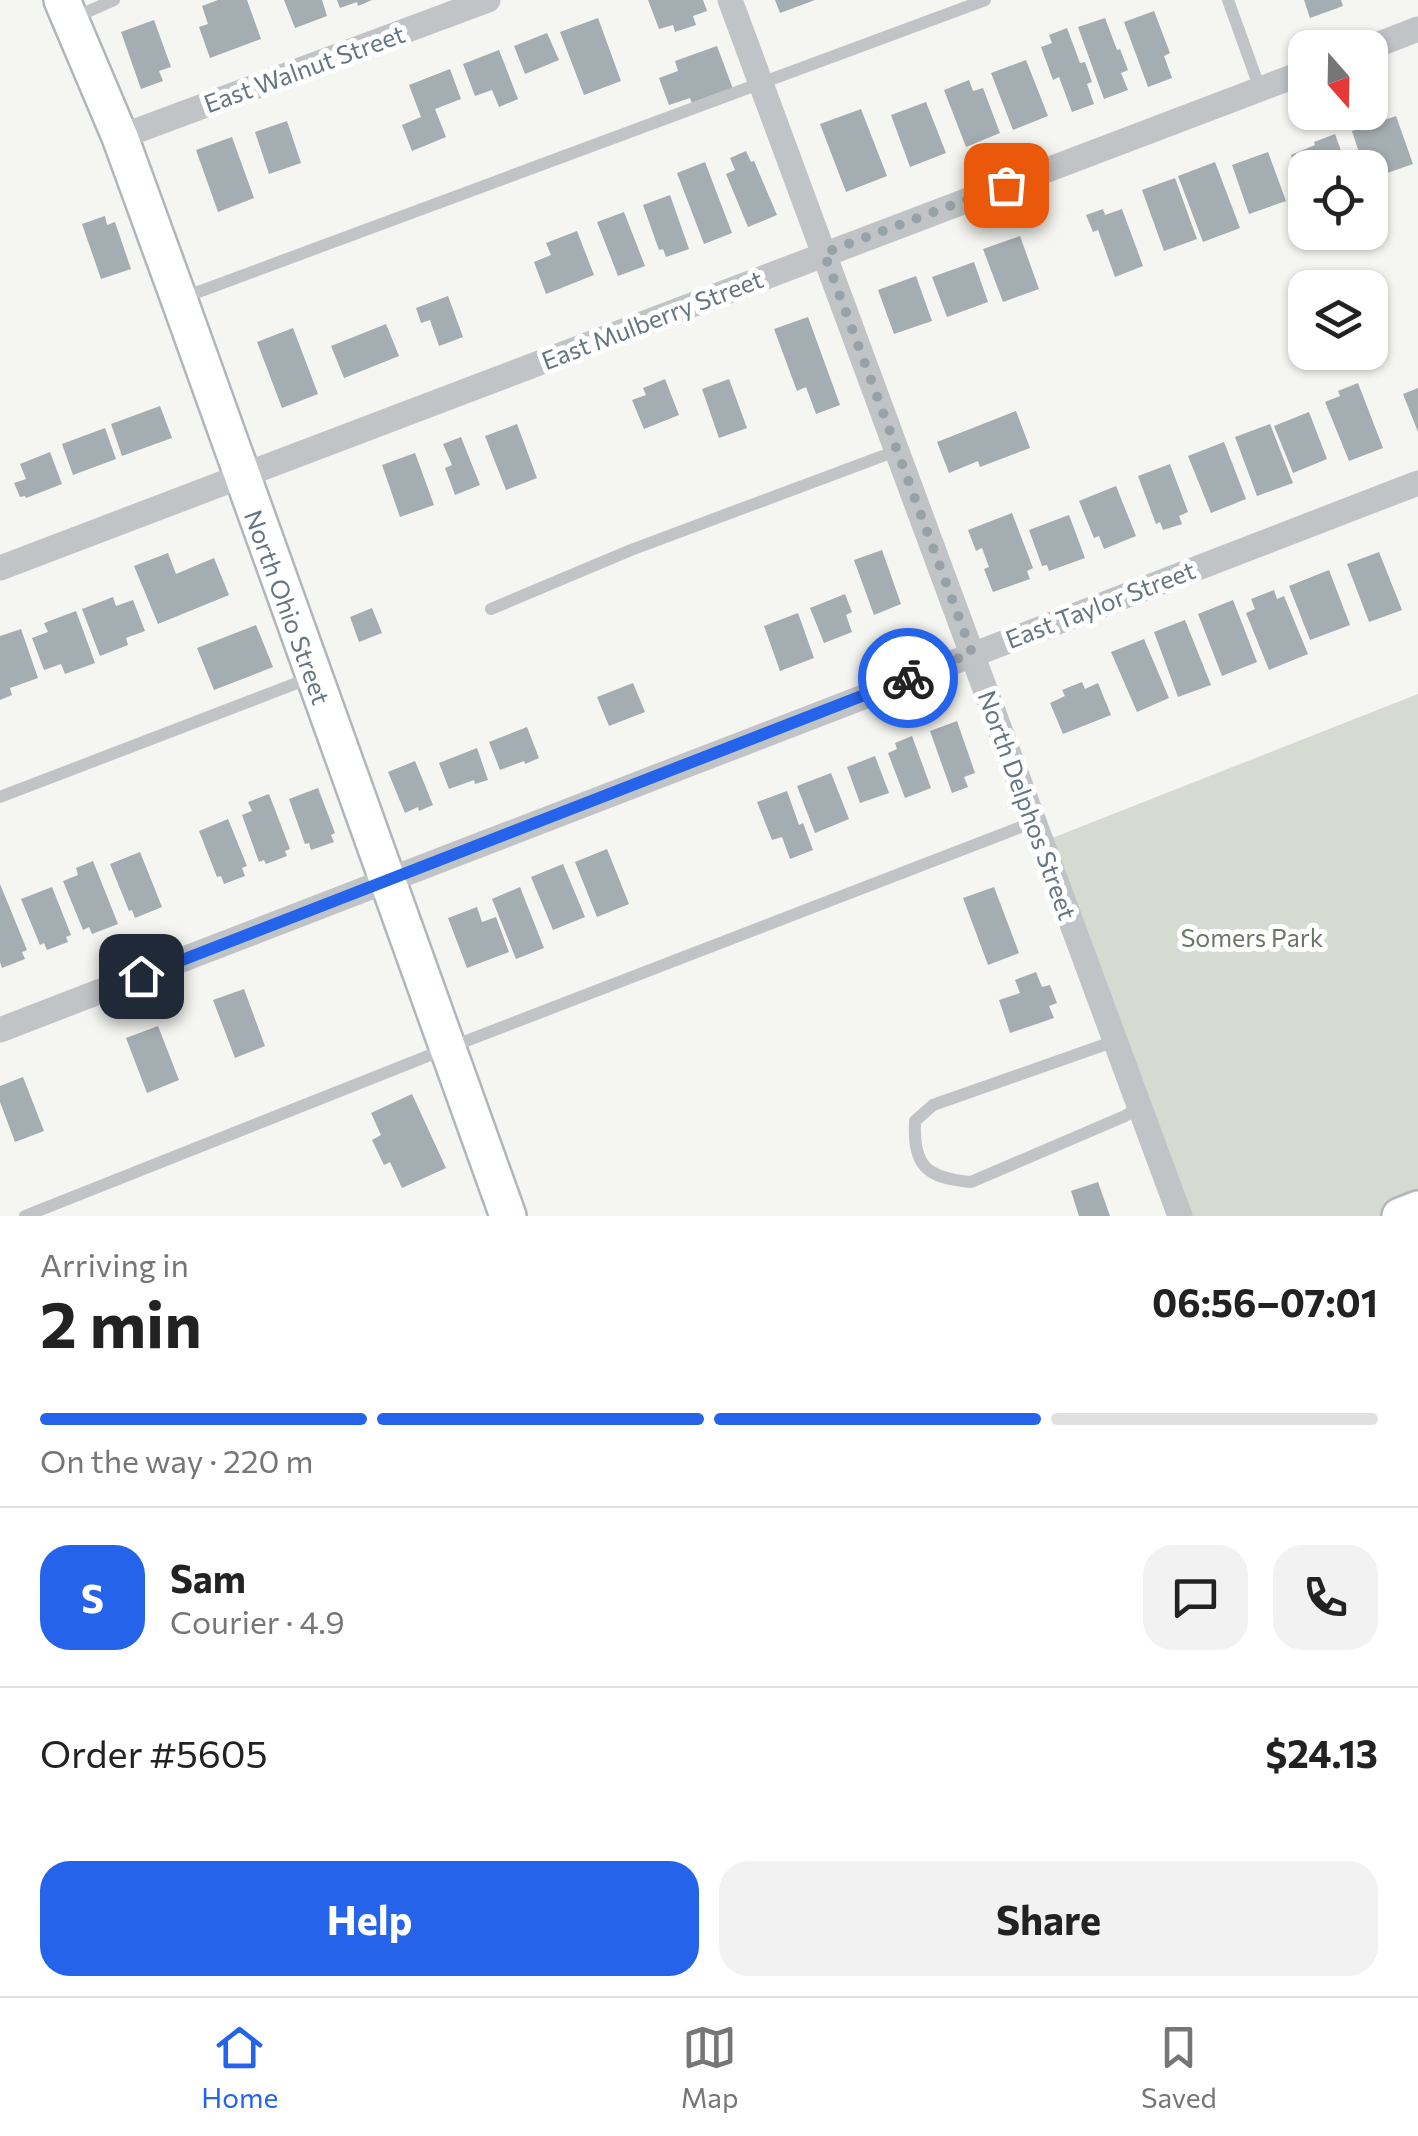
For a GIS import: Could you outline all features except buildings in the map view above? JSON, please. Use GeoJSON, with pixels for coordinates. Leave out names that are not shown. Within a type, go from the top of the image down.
{"type":"FeatureCollection","features":[{"type":"Feature","properties":{"kind":"street","name":"East Walnut Street"},"geometry":{"type":"LineString","coordinates":[[120,137],[488,0]]}},
{"type":"Feature","properties":{"kind":"street","name":"North Delphos Street"},"geometry":{"type":"LineString","coordinates":[[730,0],[1180,1216]]}},
{"type":"Feature","properties":{"kind":"street","name":"North Ohio Street"},"geometry":{"type":"LineString","coordinates":[[66,10],[120,137],[180,299],[508,1216]]}},
{"type":"Feature","properties":{"kind":"street"},"geometry":{"type":"LineString","coordinates":[[1388,41],[1418,29]]}},
{"type":"Feature","properties":{"kind":"street","name":"East Mulberry Street"},"geometry":{"type":"LineString","coordinates":[[0,568],[1288,78]]}},
{"type":"Feature","properties":{"kind":"street","name":"East Taylor Street"},"geometry":{"type":"LineString","coordinates":[[0,1030],[1418,483]]}},
{"type":"Feature","properties":{"kind":"street"},"geometry":{"type":"LineString","coordinates":[[1400,1216],[1418,1209]]}},
{"type":"Feature","properties":{"kind":"lane"},"geometry":{"type":"LineString","coordinates":[[66,10],[114,0]]}},
{"type":"Feature","properties":{"kind":"lane"},"geometry":{"type":"LineString","coordinates":[[180,299],[986,0]]}},
{"type":"Feature","properties":{"kind":"lane"},"geometry":{"type":"LineString","coordinates":[[1228,0],[1260,89]]}},
{"type":"Feature","properties":{"kind":"lane"},"geometry":{"type":"LineString","coordinates":[[491,609],[631,550],[896,451]]}},
{"type":"Feature","properties":{"kind":"lane"},"geometry":{"type":"LineString","coordinates":[[0,797],[314,676]]}},
{"type":"Feature","properties":{"kind":"lane"},"geometry":{"type":"LineString","coordinates":[[25,1216],[1034,822]]}},
{"type":"Feature","properties":{"kind":"lane"},"geometry":{"type":"LineString","coordinates":[[1115,1041],[933,1105],[915,1120],[914,1144],[922,1164],[945,1180],[970,1182],[1139,1107]]}},
{"type":"Feature","properties":{"kind":"green space","name":"Somers Park"},"geometry":{"type":"Polygon","coordinates":[[[1418,694],[1418,1209],[1400,1216],[1180,1216],[1042,842],[1418,694]]]}},
{"type":"Feature","properties":{"kind":"way so far"},"geometry":{"type":"LineString","coordinates":[[908,678],[972,653],[824,253],[1006,185]]}},
{"type":"Feature","properties":{"kind":"route"},"geometry":{"type":"LineString","coordinates":[[141,976],[908,678]]}}]}
